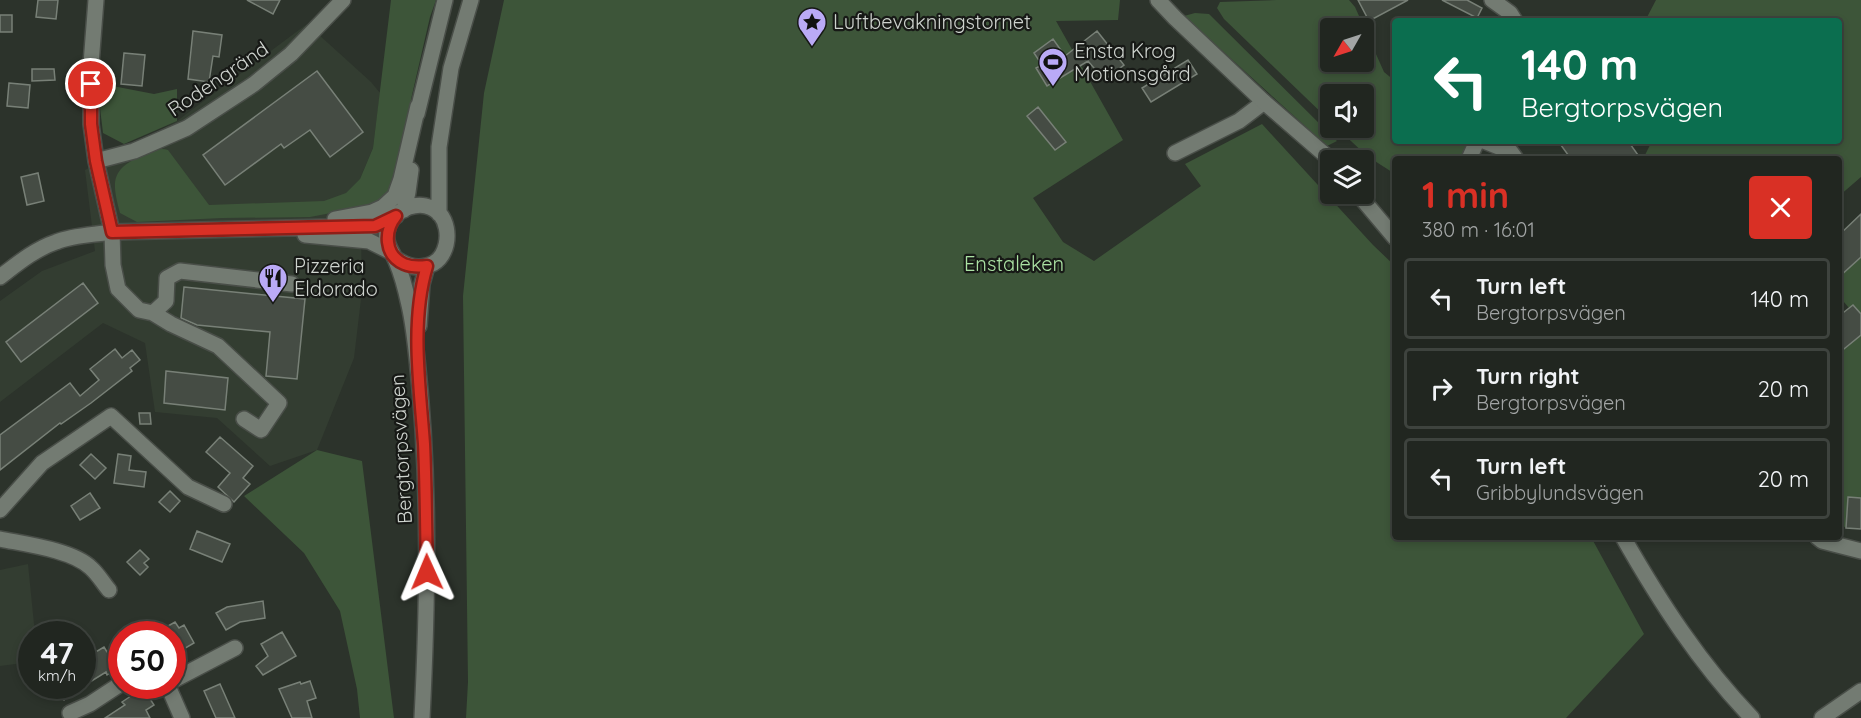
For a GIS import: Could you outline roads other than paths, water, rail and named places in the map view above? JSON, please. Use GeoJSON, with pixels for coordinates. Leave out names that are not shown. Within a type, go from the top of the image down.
{"type":"FeatureCollection","features":[{"type":"Feature","properties":{"kind":"street"},"geometry":{"type":"LineString","coordinates":[[96,0],[91,64],[91,124],[96,161],[112,232],[113,265],[118,289],[139,310],[153,313],[218,346],[279,403],[261,430],[243,418]]}},
{"type":"Feature","properties":{"kind":"street","name":"Rodengränd"},"geometry":{"type":"LineString","coordinates":[[96,161],[134,151],[196,122],[254,84],[291,54],[343,0]]}},
{"type":"Feature","properties":{"kind":"street","name":"Bergtorpsvägen"},"geometry":{"type":"LineString","coordinates":[[422,718],[427,572],[424,445],[417,358],[410,307],[387,233],[390,223],[400,213],[408,192],[418,106],[445,0]]}},
{"type":"Feature","properties":{"kind":"street"},"geometry":{"type":"LineString","coordinates":[[439,214],[439,147],[451,68],[471,0]]}},
{"type":"Feature","properties":{"kind":"street"},"geometry":{"type":"LineString","coordinates":[[1158,0],[1264,102],[1320,150]]}},
{"type":"Feature","properties":{"kind":"street"},"geometry":{"type":"LineString","coordinates":[[1492,0],[1513,18]]}},
{"type":"Feature","properties":{"kind":"street"},"geometry":{"type":"LineString","coordinates":[[1175,153],[1239,121],[1264,102]]}},
{"type":"Feature","properties":{"kind":"street"},"geometry":{"type":"LineString","coordinates":[[277,228],[299,222],[329,220],[372,212],[383,207],[395,196],[401,179],[418,106]]}},
{"type":"Feature","properties":{"kind":"street"},"geometry":{"type":"LineString","coordinates":[[1491,144],[1511,152],[1514,156]]}},
{"type":"Feature","properties":{"kind":"street"},"geometry":{"type":"LineString","coordinates":[[0,277],[26,257],[56,242],[83,236],[112,232],[277,228],[375,226],[417,204],[429,206],[439,214],[445,223],[447,242],[443,254],[435,262],[427,266],[405,265],[369,241],[313,237],[277,228]]}},
{"type":"Feature","properties":{"kind":"street"},"geometry":{"type":"LineString","coordinates":[[1366,204],[1392,234]]}},
{"type":"Feature","properties":{"kind":"street","name":"Bergtorpsvägen"},"geometry":{"type":"LineString","coordinates":[[417,358],[422,284],[427,266]]}},
{"type":"Feature","properties":{"kind":"street"},"geometry":{"type":"LineString","coordinates":[[153,313],[166,301],[167,278],[180,272],[292,284]]}},
{"type":"Feature","properties":{"kind":"street"},"geometry":{"type":"LineString","coordinates":[[0,510],[42,463],[111,416],[188,487],[224,504]]}},
{"type":"Feature","properties":{"kind":"street"},"geometry":{"type":"LineString","coordinates":[[0,538],[48,549],[80,560],[91,567],[109,590]]}},
{"type":"Feature","properties":{"kind":"street"},"geometry":{"type":"LineString","coordinates":[[1625,540],[1652,589],[1696,654],[1752,718]]}},
{"type":"Feature","properties":{"kind":"street"},"geometry":{"type":"LineString","coordinates":[[1821,540],[1861,551]]}},
{"type":"Feature","properties":{"kind":"street"},"geometry":{"type":"LineString","coordinates":[[186,674],[235,648]]}},
{"type":"Feature","properties":{"kind":"street"},"geometry":{"type":"LineString","coordinates":[[1822,718],[1861,691]]}},
{"type":"Feature","properties":{"kind":"street"},"geometry":{"type":"LineString","coordinates":[[70,712],[90,704],[108,692]]}},
{"type":"Feature","properties":{"kind":"street"},"geometry":{"type":"LineString","coordinates":[[174,699],[182,718]]}},
{"type":"Feature","properties":{"kind":"place","name":"Luftbevakningstornet"},"geometry":{"type":"Point","coordinates":[812,48]}},
{"type":"Feature","properties":{"kind":"place","name":"Ensta Krog Motionsgård"},"geometry":{"type":"Point","coordinates":[1053,88]}},
{"type":"Feature","properties":{"kind":"place","name":"Pizzeria Eldorado"},"geometry":{"type":"Point","coordinates":[273,304]}},
{"type":"Feature","properties":{"kind":"park label","name":"Enstaleken"},"geometry":{"type":"Point","coordinates":[1014,264]}}]}
